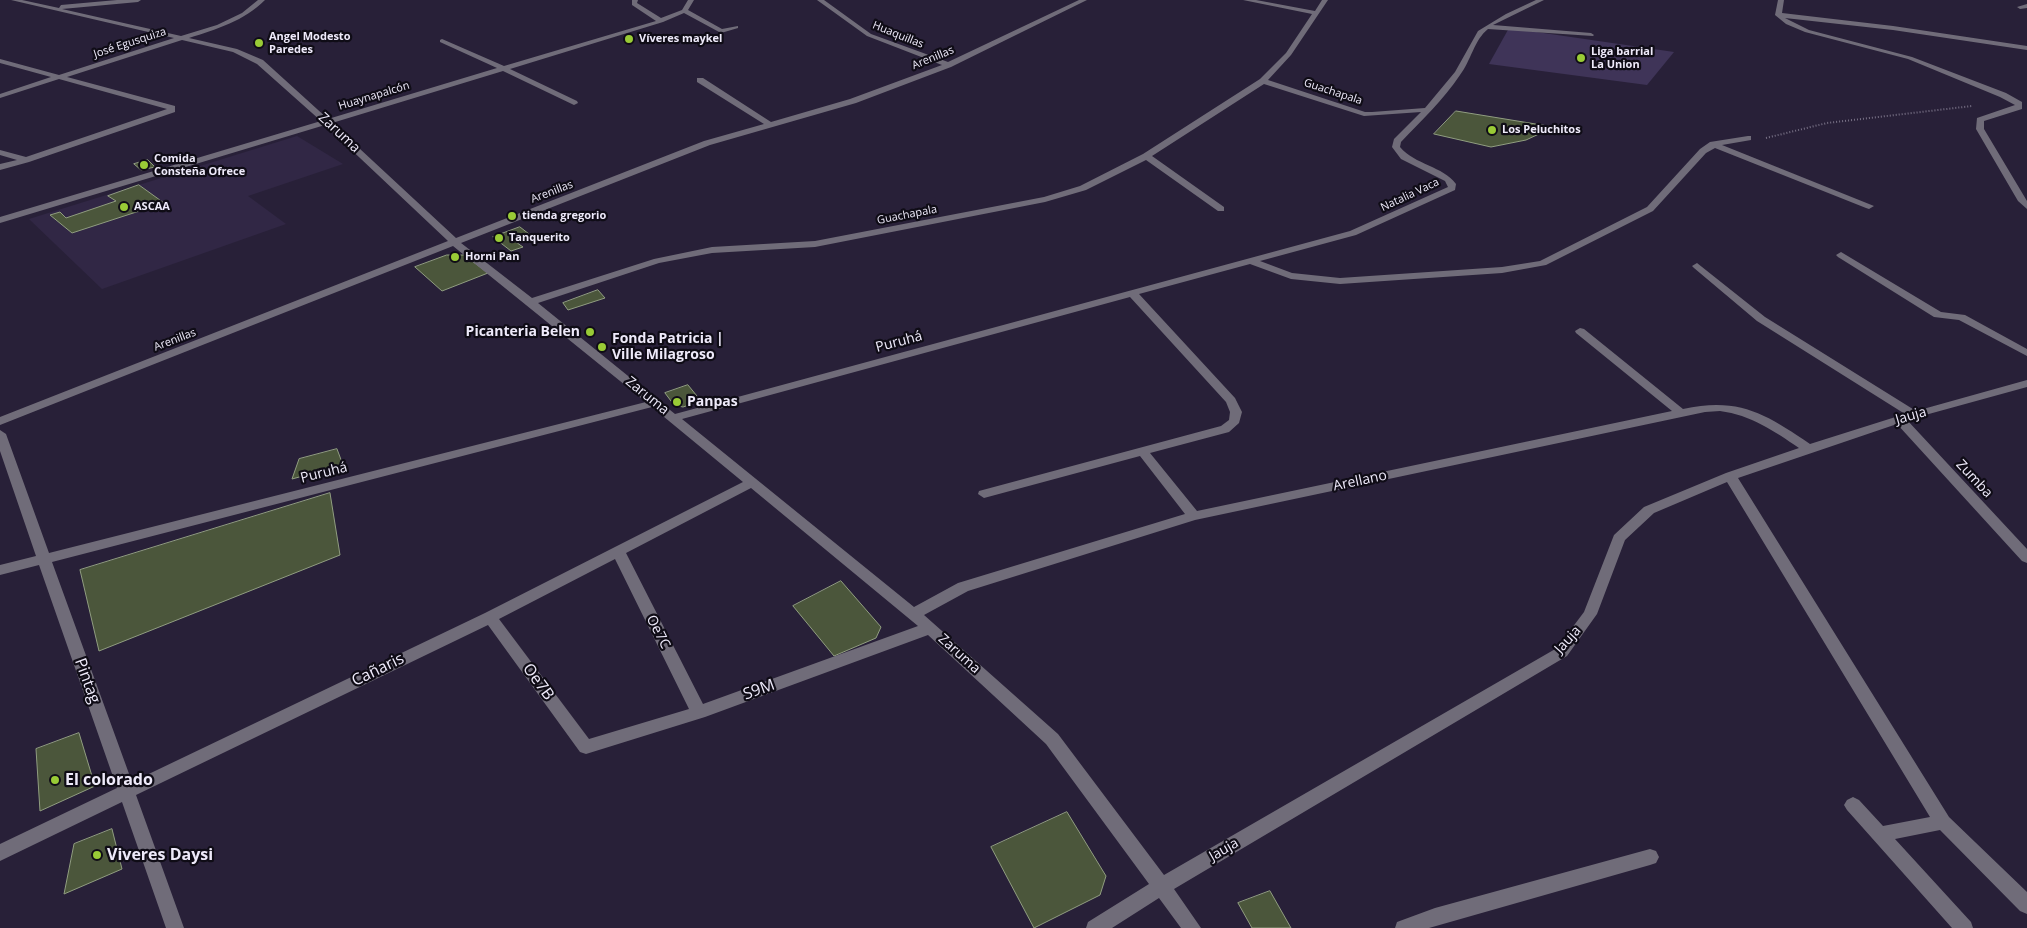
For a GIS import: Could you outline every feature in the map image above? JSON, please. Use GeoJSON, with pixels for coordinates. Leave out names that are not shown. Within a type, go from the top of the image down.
{"type":"FeatureCollection","features":[{"type":"Feature","properties":{"kind":"street","name":"Zaruma"},"geometry":{"type":"LineString","coordinates":[[14,0],[183,38],[249,55],[260,62],[327,122],[454,242],[753,482],[930,628],[1052,739],[1192,928]]}},
{"type":"Feature","properties":{"kind":"street"},"geometry":{"type":"LineString","coordinates":[[48,8],[138,0]]}},
{"type":"Feature","properties":{"kind":"street","name":"José Egusquiza"},"geometry":{"type":"LineString","coordinates":[[0,96],[219,26],[244,14],[262,0]]}},
{"type":"Feature","properties":{"kind":"street"},"geometry":{"type":"LineString","coordinates":[[635,0],[634,4],[661,21]]}},
{"type":"Feature","properties":{"kind":"street"},"geometry":{"type":"LineString","coordinates":[[691,0],[684,11],[721,31],[736,27]]}},
{"type":"Feature","properties":{"kind":"street","name":"Huaquillas"},"geometry":{"type":"LineString","coordinates":[[820,0],[869,35],[948,65]]}},
{"type":"Feature","properties":{"kind":"street","name":"Arenillas"},"geometry":{"type":"LineString","coordinates":[[0,420],[707,143],[853,101],[948,65],[1084,0]]}},
{"type":"Feature","properties":{"kind":"street"},"geometry":{"type":"LineString","coordinates":[[1246,0],[1318,13]]}},
{"type":"Feature","properties":{"kind":"street","name":"Guachapala"},"geometry":{"type":"LineString","coordinates":[[531,302],[657,261],[712,250],[815,244],[1045,199],[1083,188],[1146,156],[1263,81],[1289,54],[1325,0]]}},
{"type":"Feature","properties":{"kind":"street","name":"Natalia Vaca"},"geometry":{"type":"LineString","coordinates":[[1133,294],[1353,232],[1404,211],[1452,188],[1452,184],[1448,179],[1404,157],[1396,147],[1397,141],[1428,110],[1466,62],[1479,33],[1487,27],[1541,0]]}},
{"type":"Feature","properties":{"kind":"street"},"geometry":{"type":"LineString","coordinates":[[1778,15],[1781,0]]}},
{"type":"Feature","properties":{"kind":"street","name":"Huaynapalcón"},"geometry":{"type":"LineString","coordinates":[[0,220],[661,21],[684,11]]}},
{"type":"Feature","properties":{"kind":"street"},"geometry":{"type":"LineString","coordinates":[[1778,15],[1893,28],[2027,48]]}},
{"type":"Feature","properties":{"kind":"street"},"geometry":{"type":"LineString","coordinates":[[1778,15],[1807,31],[1910,58],[2003,95],[2020,104],[2019,107],[2013,110],[1988,115],[1980,120],[1980,128],[2022,201],[2027,206]]}},
{"type":"Feature","properties":{"kind":"street"},"geometry":{"type":"LineString","coordinates":[[1487,27],[1591,35]]}},
{"type":"Feature","properties":{"kind":"street"},"geometry":{"type":"LineString","coordinates":[[442,41],[574,103]]}},
{"type":"Feature","properties":{"kind":"street"},"geometry":{"type":"LineString","coordinates":[[0,61],[172,108],[172,110],[26,160],[0,167]]}},
{"type":"Feature","properties":{"kind":"street"},"geometry":{"type":"LineString","coordinates":[[700,80],[737,102],[770,125]]}},
{"type":"Feature","properties":{"kind":"street","name":"Guachapala"},"geometry":{"type":"LineString","coordinates":[[1263,81],[1364,114],[1375,115],[1428,110]]}},
{"type":"Feature","properties":{"kind":"street"},"geometry":{"type":"LineString","coordinates":[[1252,261],[1291,276],[1340,281],[1502,270],[1543,263],[1650,209],[1703,152],[1713,144],[1723,140],[1748,138]]}},
{"type":"Feature","properties":{"kind":"street"},"geometry":{"type":"LineString","coordinates":[[1713,144],[1869,206]]}},
{"type":"Feature","properties":{"kind":"street"},"geometry":{"type":"LineString","coordinates":[[0,152],[26,160]]}},
{"type":"Feature","properties":{"kind":"street"},"geometry":{"type":"LineString","coordinates":[[1146,156],[1221,209]]}},
{"type":"Feature","properties":{"kind":"street"},"geometry":{"type":"LineString","coordinates":[[1840,255],[1938,314],[1961,317],[2027,353]]}},
{"type":"Feature","properties":{"kind":"street"},"geometry":{"type":"LineString","coordinates":[[1697,266],[1761,319],[1915,415]]}},
{"type":"Feature","properties":{"kind":"street"},"geometry":{"type":"LineString","coordinates":[[984,494],[1143,452],[1225,429],[1234,424],[1237,416],[1236,408],[1231,400],[1133,294]]}},
{"type":"Feature","properties":{"kind":"street","name":"Puruhá"},"geometry":{"type":"LineString","coordinates":[[674,418],[1133,294]]}},
{"type":"Feature","properties":{"kind":"street"},"geometry":{"type":"LineString","coordinates":[[1580,331],[1681,413]]}},
{"type":"Feature","properties":{"kind":"street","name":"Jauja"},"geometry":{"type":"LineString","coordinates":[[1095,928],[1162,886],[1562,652],[1590,614],[1619,538],[1649,510],[1730,476],[1809,448],[1899,419],[2027,382]]}},
{"type":"Feature","properties":{"kind":"street","name":"Puruhá"},"geometry":{"type":"LineString","coordinates":[[0,570],[655,403]]}},
{"type":"Feature","properties":{"kind":"street","name":"Arellano"},"geometry":{"type":"LineString","coordinates":[[913,614],[963,587],[1194,516],[1718,406],[1749,412],[1809,448]]}},
{"type":"Feature","properties":{"kind":"street","name":"Zumba"},"geometry":{"type":"LineString","coordinates":[[1899,419],[2027,558]]}},
{"type":"Feature","properties":{"kind":"street","name":"Pintag"},"geometry":{"type":"LineString","coordinates":[[0,434],[174,928]]}},
{"type":"Feature","properties":{"kind":"street"},"geometry":{"type":"LineString","coordinates":[[1143,452],[1194,516]]}},
{"type":"Feature","properties":{"kind":"street"},"geometry":{"type":"LineString","coordinates":[[1730,476],[1943,822],[2027,906]]}},
{"type":"Feature","properties":{"kind":"street","name":"Cañaris"},"geometry":{"type":"LineString","coordinates":[[0,853],[490,616],[753,482]]}},
{"type":"Feature","properties":{"kind":"street","name":"Oe7C"},"geometry":{"type":"LineString","coordinates":[[618,552],[699,712]]}},
{"type":"Feature","properties":{"kind":"street","name":"Oe7B"},"geometry":{"type":"LineString","coordinates":[[490,616],[586,747]]}},
{"type":"Feature","properties":{"kind":"street","name":"S9M"},"geometry":{"type":"LineString","coordinates":[[586,747],[699,712],[930,628]]}},
{"type":"Feature","properties":{"kind":"street"},"geometry":{"type":"LineString","coordinates":[[1853,805],[1964,928]]}},
{"type":"Feature","properties":{"kind":"street"},"geometry":{"type":"LineString","coordinates":[[1880,834],[1943,822]]}},
{"type":"Feature","properties":{"kind":"street"},"geometry":{"type":"LineString","coordinates":[[1404,928],[1445,914],[1650,857]]}},
{"type":"Feature","properties":{"kind":"path"},"geometry":{"type":"LineString","coordinates":[[1748,138],[1770,138],[1827,123],[1975,105]]}},
{"type":"Feature","properties":{"kind":"shaded area","name":"Liga barrial La Union"},"geometry":{"type":"Polygon","coordinates":[[[1509,28],[1674,52],[1647,85],[1489,64],[1509,28]]]}},
{"type":"Feature","properties":{"kind":"shaded area"},"geometry":{"type":"Polygon","coordinates":[[[297,136],[343,164],[248,196],[286,224],[102,289],[29,219],[297,136]]]}},
{"type":"Feature","properties":{"kind":"building","name":"Los Peluchitos"},"geometry":{"type":"Polygon","coordinates":[[[1456,111],[1554,127],[1526,140],[1491,147],[1434,134],[1456,111]]]}},
{"type":"Feature","properties":{"kind":"building","name":"Comida Consteña Ofrece"},"geometry":{"type":"Polygon","coordinates":[[[148,160],[155,167],[141,170],[134,164],[148,160]]]}},
{"type":"Feature","properties":{"kind":"building","name":"ASCAA"},"geometry":{"type":"Polygon","coordinates":[[[139,185],[164,203],[72,233],[50,215],[60,212],[66,218],[116,201],[108,196],[139,185]]]}},
{"type":"Feature","properties":{"kind":"building"},"geometry":{"type":"Polygon","coordinates":[[[520,227],[529,234],[513,240],[523,247],[511,251],[493,237],[520,227]]]}},
{"type":"Feature","properties":{"kind":"building"},"geometry":{"type":"Polygon","coordinates":[[[447,255],[464,255],[488,273],[442,291],[415,267],[447,255]]]}},
{"type":"Feature","properties":{"kind":"building"},"geometry":{"type":"Polygon","coordinates":[[[598,290],[605,298],[568,310],[563,303],[598,290]]]}},
{"type":"Feature","properties":{"kind":"building"},"geometry":{"type":"Polygon","coordinates":[[[688,385],[701,401],[683,407],[674,405],[665,393],[688,385]]]}},
{"type":"Feature","properties":{"kind":"building"},"geometry":{"type":"Polygon","coordinates":[[[337,449],[343,465],[292,479],[299,459],[337,449]]]}},
{"type":"Feature","properties":{"kind":"building"},"geometry":{"type":"Polygon","coordinates":[[[330,493],[340,555],[99,651],[80,570],[330,493]]]}},
{"type":"Feature","properties":{"kind":"building"},"geometry":{"type":"Polygon","coordinates":[[[841,581],[881,627],[876,638],[834,656],[793,606],[841,581]]]}},
{"type":"Feature","properties":{"kind":"building"},"geometry":{"type":"Polygon","coordinates":[[[79,733],[95,786],[40,811],[36,749],[79,733]]]}},
{"type":"Feature","properties":{"kind":"building"},"geometry":{"type":"Polygon","coordinates":[[[1067,812],[1106,876],[1100,895],[1034,928],[991,847],[1067,812]]]}},
{"type":"Feature","properties":{"kind":"building"},"geometry":{"type":"Polygon","coordinates":[[[112,829],[122,869],[64,894],[74,844],[112,829]]]}},
{"type":"Feature","properties":{"kind":"building"},"geometry":{"type":"Polygon","coordinates":[[[1270,891],[1291,928],[1252,928],[1238,903],[1270,891]]]}},
{"type":"Feature","properties":{"kind":"place","name":"Víveres maykel"},"geometry":{"type":"Point","coordinates":[629,39]}},
{"type":"Feature","properties":{"kind":"place","name":"Angel Modesto Paredes"},"geometry":{"type":"Point","coordinates":[259,43]}},
{"type":"Feature","properties":{"kind":"place","name":"Liga barrial La Union"},"geometry":{"type":"Point","coordinates":[1581,58]}},
{"type":"Feature","properties":{"kind":"place","name":"Los Peluchitos"},"geometry":{"type":"Point","coordinates":[1492,130]}},
{"type":"Feature","properties":{"kind":"place","name":"Comida Consteña Ofrece"},"geometry":{"type":"Point","coordinates":[144,165]}},
{"type":"Feature","properties":{"kind":"place","name":"ASCAA"},"geometry":{"type":"Point","coordinates":[124,207]}},
{"type":"Feature","properties":{"kind":"place","name":"tienda gregorio"},"geometry":{"type":"Point","coordinates":[512,216]}},
{"type":"Feature","properties":{"kind":"place","name":"Tanquerito"},"geometry":{"type":"Point","coordinates":[499,238]}},
{"type":"Feature","properties":{"kind":"place","name":"Horni Pan"},"geometry":{"type":"Point","coordinates":[455,257]}},
{"type":"Feature","properties":{"kind":"place","name":"Picanteria Belen"},"geometry":{"type":"Point","coordinates":[590,332]}},
{"type":"Feature","properties":{"kind":"place","name":"Fonda Patricia | Ville Milagroso"},"geometry":{"type":"Point","coordinates":[602,347]}},
{"type":"Feature","properties":{"kind":"place","name":"Panpas"},"geometry":{"type":"Point","coordinates":[677,402]}},
{"type":"Feature","properties":{"kind":"place","name":"El colorado"},"geometry":{"type":"Point","coordinates":[55,780]}},
{"type":"Feature","properties":{"kind":"place","name":"Viveres Daysi"},"geometry":{"type":"Point","coordinates":[97,855]}}]}
